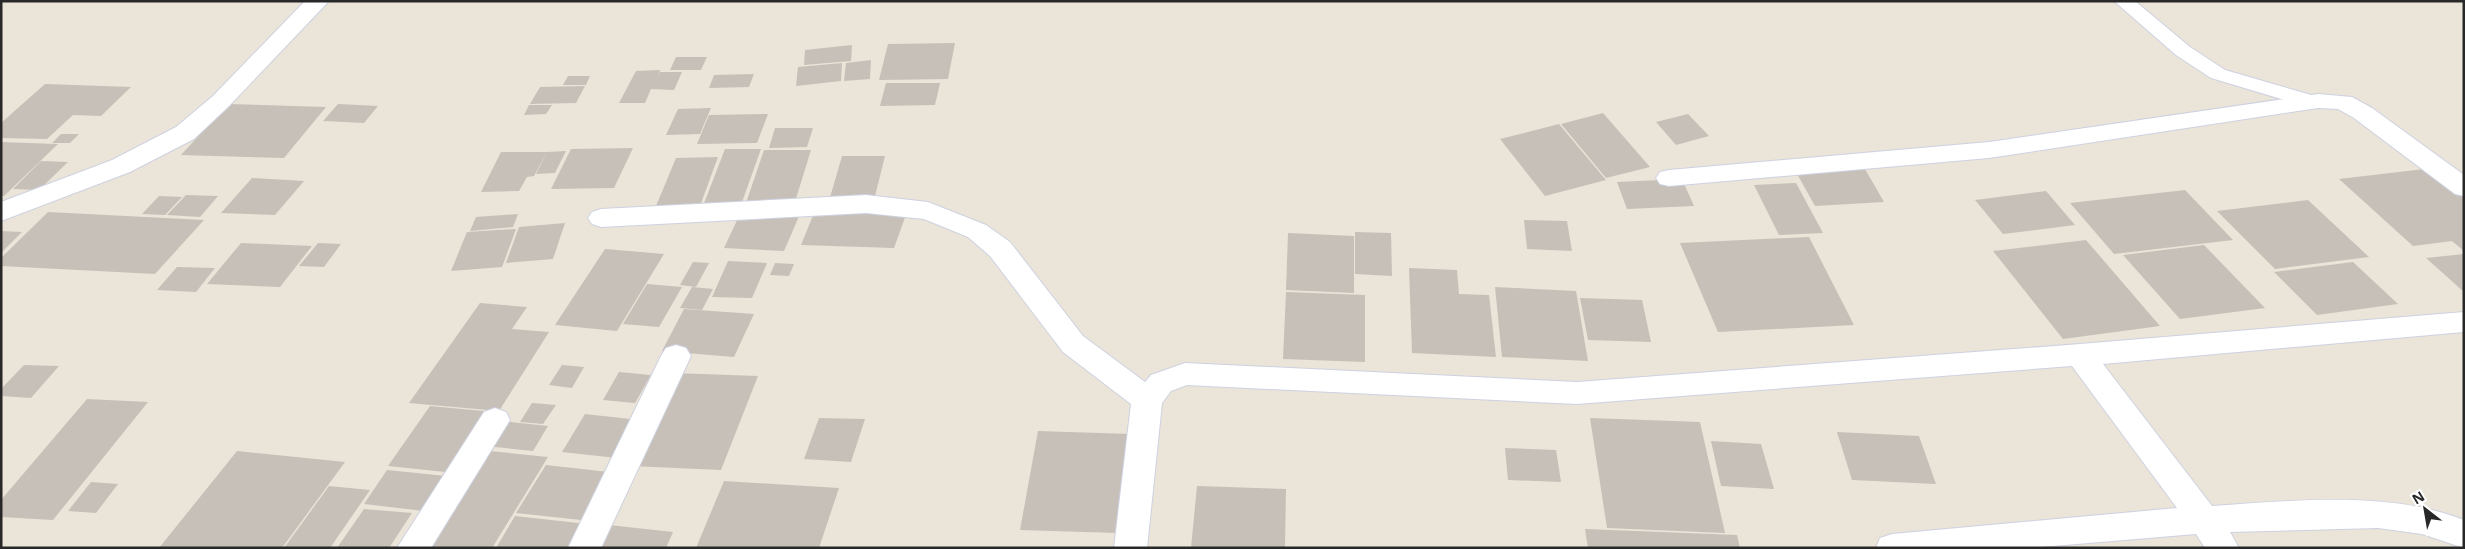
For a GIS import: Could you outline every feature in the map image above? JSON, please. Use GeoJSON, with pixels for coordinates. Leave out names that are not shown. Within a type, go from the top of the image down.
{"type":"FeatureCollection","features":[{"type":"Feature","properties":{"kind":"street"},"geometry":{"type":"LineString","coordinates":[[1,212],[121,166],[185,133],[220,101],[318,1]]}},
{"type":"Feature","properties":{"kind":"street"},"geometry":{"type":"LineString","coordinates":[[1669,178],[1989,150],[2311,102],[2342,102],[2363,113],[2464,188]]}},
{"type":"Feature","properties":{"kind":"street"},"geometry":{"type":"LineString","coordinates":[[601,218],[866,204],[928,211],[977,231],[1000,249],[1074,344],[1147,400]]}},
{"type":"Feature","properties":{"kind":"street"},"geometry":{"type":"LineString","coordinates":[[1130,548],[1147,400],[1161,383],[1185,374],[1577,394],[2080,355],[2464,322]]}},
{"type":"Feature","properties":{"kind":"street"},"geometry":{"type":"LineString","coordinates":[[2080,355],[2203,518],[2223,548]]}},
{"type":"Feature","properties":{"kind":"street"},"geometry":{"type":"LineString","coordinates":[[584,548],[676,356]]}},
{"type":"Feature","properties":{"kind":"street"},"geometry":{"type":"LineString","coordinates":[[413,548],[495,420]]}},
{"type":"Feature","properties":{"kind":"street"},"geometry":{"type":"LineString","coordinates":[[1892,548],[2203,518],[2385,514],[2450,528],[2464,535]]}},
{"type":"Feature","properties":{"kind":"lane"},"geometry":{"type":"LineString","coordinates":[[2123,1],[2183,51],[2218,74],[2311,102]]}},
{"type":"Feature","properties":{"kind":"building"},"geometry":{"type":"Polygon","coordinates":[[[955,43],[948,79],[879,80],[888,44],[955,43]]]}},
{"type":"Feature","properties":{"kind":"building"},"geometry":{"type":"Polygon","coordinates":[[[852,45],[851,61],[804,65],[805,50],[852,45]]]}},
{"type":"Feature","properties":{"kind":"building"},"geometry":{"type":"Polygon","coordinates":[[[676,57],[707,57],[701,70],[670,70],[676,57]]]}},
{"type":"Feature","properties":{"kind":"building"},"geometry":{"type":"Polygon","coordinates":[[[871,60],[870,79],[844,81],[846,63],[871,60]]]}},
{"type":"Feature","properties":{"kind":"building"},"geometry":{"type":"Polygon","coordinates":[[[842,63],[841,81],[796,86],[798,67],[842,63]]]}},
{"type":"Feature","properties":{"kind":"building"},"geometry":{"type":"Polygon","coordinates":[[[660,70],[658,78],[660,72],[682,72],[674,90],[651,89],[645,103],[619,103],[636,71],[660,70]]]}},
{"type":"Feature","properties":{"kind":"building"},"geometry":{"type":"Polygon","coordinates":[[[754,74],[749,87],[709,88],[714,75],[754,74]]]}},
{"type":"Feature","properties":{"kind":"building"},"geometry":{"type":"Polygon","coordinates":[[[568,76],[590,76],[586,85],[563,85],[568,76]]]}},
{"type":"Feature","properties":{"kind":"building"},"geometry":{"type":"Polygon","coordinates":[[[886,83],[940,83],[935,105],[880,106],[886,83]]]}},
{"type":"Feature","properties":{"kind":"building"},"geometry":{"type":"Polygon","coordinates":[[[45,84],[131,87],[101,116],[73,115],[47,139],[1,138],[1,123],[45,84]]]}},
{"type":"Feature","properties":{"kind":"building"},"geometry":{"type":"Polygon","coordinates":[[[585,86],[576,103],[530,104],[540,87],[585,86]]]}},
{"type":"Feature","properties":{"kind":"building"},"geometry":{"type":"Polygon","coordinates":[[[228,104],[326,107],[284,158],[181,155],[228,104]]]}},
{"type":"Feature","properties":{"kind":"building"},"geometry":{"type":"Polygon","coordinates":[[[338,104],[378,106],[364,123],[323,121],[338,104]]]}},
{"type":"Feature","properties":{"kind":"building"},"geometry":{"type":"Polygon","coordinates":[[[529,105],[552,105],[546,114],[524,115],[529,105]]]}},
{"type":"Feature","properties":{"kind":"building"},"geometry":{"type":"Polygon","coordinates":[[[711,108],[700,134],[666,135],[678,109],[711,108]]]}},
{"type":"Feature","properties":{"kind":"building"},"geometry":{"type":"Polygon","coordinates":[[[1603,113],[1650,167],[1606,178],[1561,124],[1603,113]]]}},
{"type":"Feature","properties":{"kind":"building"},"geometry":{"type":"Polygon","coordinates":[[[768,114],[757,143],[697,144],[709,115],[768,114]]]}},
{"type":"Feature","properties":{"kind":"building"},"geometry":{"type":"Polygon","coordinates":[[[1688,114],[1709,136],[1676,145],[1656,122],[1688,114]]]}},
{"type":"Feature","properties":{"kind":"building"},"geometry":{"type":"Polygon","coordinates":[[[1559,124],[1606,180],[1545,196],[1500,139],[1559,124]]]}},
{"type":"Feature","properties":{"kind":"building"},"geometry":{"type":"Polygon","coordinates":[[[775,128],[813,128],[807,147],[769,148],[775,128]]]}},
{"type":"Feature","properties":{"kind":"building"},"geometry":{"type":"Polygon","coordinates":[[[61,134],[79,134],[70,143],[52,143],[61,134]]]}},
{"type":"Feature","properties":{"kind":"building"},"geometry":{"type":"Polygon","coordinates":[[[1,142],[58,144],[4,196],[1,196],[1,142]]]}},
{"type":"Feature","properties":{"kind":"building"},"geometry":{"type":"Polygon","coordinates":[[[633,148],[614,188],[551,189],[571,149],[633,148]]]}},
{"type":"Feature","properties":{"kind":"building"},"geometry":{"type":"Polygon","coordinates":[[[725,149],[761,149],[741,205],[703,206],[725,149]]]}},
{"type":"Feature","properties":{"kind":"building"},"geometry":{"type":"Polygon","coordinates":[[[764,150],[811,150],[794,205],[745,206],[764,150]]]}},
{"type":"Feature","properties":{"kind":"building"},"geometry":{"type":"Polygon","coordinates":[[[566,151],[555,173],[536,174],[547,152],[566,151]]]}},
{"type":"Feature","properties":{"kind":"building"},"geometry":{"type":"Polygon","coordinates":[[[501,152],[547,152],[534,176],[527,177],[519,191],[481,192],[501,152]]]}},
{"type":"Feature","properties":{"kind":"building"},"geometry":{"type":"Polygon","coordinates":[[[842,156],[885,156],[874,200],[829,201],[842,156]]]}},
{"type":"Feature","properties":{"kind":"building"},"geometry":{"type":"Polygon","coordinates":[[[718,157],[700,206],[656,206],[676,158],[718,157]]]}},
{"type":"Feature","properties":{"kind":"building"},"geometry":{"type":"Polygon","coordinates":[[[41,161],[68,162],[39,190],[13,189],[41,161]]]}},
{"type":"Feature","properties":{"kind":"building"},"geometry":{"type":"Polygon","coordinates":[[[2433,168],[2464,194],[2464,251],[2452,241],[2413,246],[2339,179],[2433,168]]]}},
{"type":"Feature","properties":{"kind":"building"},"geometry":{"type":"Polygon","coordinates":[[[1865,169],[1884,202],[1815,206],[1796,172],[1865,169]]]}},
{"type":"Feature","properties":{"kind":"building"},"geometry":{"type":"Polygon","coordinates":[[[252,178],[304,181],[275,215],[221,213],[252,178]]]}},
{"type":"Feature","properties":{"kind":"building"},"geometry":{"type":"Polygon","coordinates":[[[1682,179],[1694,206],[1627,209],[1617,182],[1682,179]]]}},
{"type":"Feature","properties":{"kind":"building"},"geometry":{"type":"Polygon","coordinates":[[[1796,183],[1823,233],[1779,235],[1754,185],[1796,183]]]}},
{"type":"Feature","properties":{"kind":"building"},"geometry":{"type":"Polygon","coordinates":[[[2185,190],[2233,240],[2114,254],[2070,203],[2185,190]]]}},
{"type":"Feature","properties":{"kind":"building"},"geometry":{"type":"Polygon","coordinates":[[[2046,191],[2075,225],[2003,234],[1975,200],[2046,191]]]}},
{"type":"Feature","properties":{"kind":"building"},"geometry":{"type":"Polygon","coordinates":[[[186,195],[218,196],[200,217],[167,215],[186,195]]]}},
{"type":"Feature","properties":{"kind":"building"},"geometry":{"type":"Polygon","coordinates":[[[159,196],[182,197],[165,215],[142,214],[159,196]]]}},
{"type":"Feature","properties":{"kind":"building"},"geometry":{"type":"Polygon","coordinates":[[[2308,200],[2369,257],[2275,269],[2217,211],[2308,200]]]}},
{"type":"Feature","properties":{"kind":"building"},"geometry":{"type":"Polygon","coordinates":[[[816,208],[907,212],[894,248],[801,245],[816,208]]]}},
{"type":"Feature","properties":{"kind":"building"},"geometry":{"type":"Polygon","coordinates":[[[48,212],[204,220],[155,274],[1,266],[1,258],[48,212]]]}},
{"type":"Feature","properties":{"kind":"building"},"geometry":{"type":"Polygon","coordinates":[[[741,212],[800,214],[784,251],[724,248],[741,212]]]}},
{"type":"Feature","properties":{"kind":"building"},"geometry":{"type":"Polygon","coordinates":[[[518,214],[513,227],[470,231],[476,217],[518,214]]]}},
{"type":"Feature","properties":{"kind":"building"},"geometry":{"type":"Polygon","coordinates":[[[1524,220],[1567,221],[1572,251],[1527,249],[1524,220]]]}},
{"type":"Feature","properties":{"kind":"building"},"geometry":{"type":"Polygon","coordinates":[[[565,223],[553,259],[506,263],[519,227],[565,223]]]}},
{"type":"Feature","properties":{"kind":"building"},"geometry":{"type":"Polygon","coordinates":[[[516,229],[502,267],[451,271],[467,232],[516,229]]]}},
{"type":"Feature","properties":{"kind":"building"},"geometry":{"type":"Polygon","coordinates":[[[1,231],[22,232],[1,253],[1,231]]]}},
{"type":"Feature","properties":{"kind":"building"},"geometry":{"type":"Polygon","coordinates":[[[1355,232],[1391,233],[1392,276],[1355,274],[1355,232]]]}},
{"type":"Feature","properties":{"kind":"building"},"geometry":{"type":"Polygon","coordinates":[[[1288,233],[1354,236],[1354,293],[1286,290],[1288,233]]]}},
{"type":"Feature","properties":{"kind":"building"},"geometry":{"type":"Polygon","coordinates":[[[1809,237],[1854,325],[1718,332],[1680,243],[1809,237]]]}},
{"type":"Feature","properties":{"kind":"building"},"geometry":{"type":"Polygon","coordinates":[[[2086,240],[2160,326],[2063,339],[1993,251],[2086,240]]]}},
{"type":"Feature","properties":{"kind":"building"},"geometry":{"type":"Polygon","coordinates":[[[241,243],[312,246],[280,287],[207,284],[241,243]]]}},
{"type":"Feature","properties":{"kind":"building"},"geometry":{"type":"Polygon","coordinates":[[[318,243],[341,244],[324,267],[299,266],[318,243]]]}},
{"type":"Feature","properties":{"kind":"building"},"geometry":{"type":"Polygon","coordinates":[[[2204,245],[2265,308],[2180,319],[2123,255],[2204,245]]]}},
{"type":"Feature","properties":{"kind":"building"},"geometry":{"type":"Polygon","coordinates":[[[605,249],[664,254],[617,331],[555,325],[605,249]]]}},
{"type":"Feature","properties":{"kind":"building"},"geometry":{"type":"Polygon","coordinates":[[[2464,254],[2464,292],[2426,258],[2464,254]]]}},
{"type":"Feature","properties":{"kind":"building"},"geometry":{"type":"Polygon","coordinates":[[[728,261],[767,263],[752,298],[712,297],[728,261]]]}},
{"type":"Feature","properties":{"kind":"building"},"geometry":{"type":"Polygon","coordinates":[[[693,262],[709,263],[696,287],[680,285],[693,262]]]}},
{"type":"Feature","properties":{"kind":"building"},"geometry":{"type":"Polygon","coordinates":[[[2353,262],[2398,304],[2317,315],[2274,272],[2353,262]]]}},
{"type":"Feature","properties":{"kind":"building"},"geometry":{"type":"Polygon","coordinates":[[[775,263],[794,264],[789,276],[770,275],[775,263]]]}},
{"type":"Feature","properties":{"kind":"building"},"geometry":{"type":"Polygon","coordinates":[[[177,267],[215,268],[196,292],[157,290],[177,267]]]}},
{"type":"Feature","properties":{"kind":"building"},"geometry":{"type":"Polygon","coordinates":[[[1409,268],[1457,270],[1459,294],[1489,295],[1496,357],[1412,353],[1409,268]]]}},
{"type":"Feature","properties":{"kind":"building"},"geometry":{"type":"Polygon","coordinates":[[[647,284],[682,287],[659,327],[623,324],[647,284]]]}},
{"type":"Feature","properties":{"kind":"building"},"geometry":{"type":"Polygon","coordinates":[[[692,287],[713,289],[702,310],[680,308],[692,287]]]}},
{"type":"Feature","properties":{"kind":"building"},"geometry":{"type":"Polygon","coordinates":[[[1495,287],[1576,291],[1588,361],[1502,357],[1495,287]]]}},
{"type":"Feature","properties":{"kind":"building"},"geometry":{"type":"Polygon","coordinates":[[[1286,292],[1365,295],[1365,362],[1283,359],[1286,292]]]}},
{"type":"Feature","properties":{"kind":"building"},"geometry":{"type":"Polygon","coordinates":[[[1580,298],[1642,300],[1651,342],[1588,340],[1580,298]]]}},
{"type":"Feature","properties":{"kind":"building"},"geometry":{"type":"Polygon","coordinates":[[[480,303],[527,307],[512,329],[549,332],[499,411],[409,403],[480,303]]]}},
{"type":"Feature","properties":{"kind":"building"},"geometry":{"type":"Polygon","coordinates":[[[684,309],[754,314],[734,357],[662,351],[684,309]]]}},
{"type":"Feature","properties":{"kind":"building"},"geometry":{"type":"Polygon","coordinates":[[[24,365],[59,366],[31,398],[1,396],[1,389],[24,365]]]}},
{"type":"Feature","properties":{"kind":"building"},"geometry":{"type":"Polygon","coordinates":[[[562,365],[584,367],[572,388],[549,385],[562,365]]]}},
{"type":"Feature","properties":{"kind":"building"},"geometry":{"type":"Polygon","coordinates":[[[619,372],[651,375],[635,403],[603,400],[619,372]]]}},
{"type":"Feature","properties":{"kind":"building"},"geometry":{"type":"Polygon","coordinates":[[[673,373],[758,376],[721,470],[631,466],[673,373]]]}},
{"type":"Feature","properties":{"kind":"building"},"geometry":{"type":"Polygon","coordinates":[[[87,399],[148,402],[53,520],[1,517],[1,500],[87,399]]]}},
{"type":"Feature","properties":{"kind":"building"},"geometry":{"type":"Polygon","coordinates":[[[532,403],[556,405],[543,424],[520,422],[532,403]]]}},
{"type":"Feature","properties":{"kind":"building"},"geometry":{"type":"Polygon","coordinates":[[[430,406],[494,412],[455,473],[388,466],[430,406]]]}},
{"type":"Feature","properties":{"kind":"building"},"geometry":{"type":"Polygon","coordinates":[[[585,414],[639,420],[617,458],[562,452],[585,414]]]}},
{"type":"Feature","properties":{"kind":"building"},"geometry":{"type":"Polygon","coordinates":[[[819,418],[865,419],[851,462],[804,459],[819,418]]]}},
{"type":"Feature","properties":{"kind":"building"},"geometry":{"type":"Polygon","coordinates":[[[1590,418],[1700,422],[1725,533],[1607,528],[1590,418]]]}},
{"type":"Feature","properties":{"kind":"building"},"geometry":{"type":"Polygon","coordinates":[[[502,421],[548,426],[533,451],[485,446],[502,421]]]}},
{"type":"Feature","properties":{"kind":"building"},"geometry":{"type":"Polygon","coordinates":[[[1038,431],[1131,434],[1118,533],[1020,530],[1038,431]]]}},
{"type":"Feature","properties":{"kind":"building"},"geometry":{"type":"Polygon","coordinates":[[[1837,432],[1919,436],[1936,484],[1852,480],[1837,432]]]}},
{"type":"Feature","properties":{"kind":"building"},"geometry":{"type":"Polygon","coordinates":[[[1711,441],[1761,444],[1774,489],[1721,486],[1711,441]]]}},
{"type":"Feature","properties":{"kind":"building"},"geometry":{"type":"Polygon","coordinates":[[[1505,448],[1556,450],[1561,482],[1508,480],[1505,448]]]}},
{"type":"Feature","properties":{"kind":"building"},"geometry":{"type":"Polygon","coordinates":[[[480,450],[548,457],[492,548],[424,548],[480,450]]]}},
{"type":"Feature","properties":{"kind":"building"},"geometry":{"type":"Polygon","coordinates":[[[237,451],[345,462],[282,548],[159,548],[237,451]]]}},
{"type":"Feature","properties":{"kind":"building"},"geometry":{"type":"Polygon","coordinates":[[[546,465],[609,472],[581,520],[516,513],[546,465]]]}},
{"type":"Feature","properties":{"kind":"building"},"geometry":{"type":"Polygon","coordinates":[[[387,470],[446,476],[424,511],[364,504],[387,470]]]}},
{"type":"Feature","properties":{"kind":"building"},"geometry":{"type":"Polygon","coordinates":[[[724,481],[839,488],[819,548],[696,548],[724,481]]]}},
{"type":"Feature","properties":{"kind":"building"},"geometry":{"type":"Polygon","coordinates":[[[91,482],[118,484],[96,513],[68,511],[91,482]]]}},
{"type":"Feature","properties":{"kind":"building"},"geometry":{"type":"Polygon","coordinates":[[[329,486],[370,490],[330,548],[284,548],[329,486]]]}},
{"type":"Feature","properties":{"kind":"building"},"geometry":{"type":"Polygon","coordinates":[[[1197,486],[1286,489],[1285,548],[1191,548],[1197,486]]]}},
{"type":"Feature","properties":{"kind":"building"},"geometry":{"type":"Polygon","coordinates":[[[364,509],[412,513],[389,548],[337,548],[364,509]]]}},
{"type":"Feature","properties":{"kind":"building"},"geometry":{"type":"Polygon","coordinates":[[[515,516],[587,524],[574,548],[496,548],[515,516]]]}},
{"type":"Feature","properties":{"kind":"building"},"geometry":{"type":"Polygon","coordinates":[[[609,525],[673,532],[666,548],[597,548],[609,525]]]}},
{"type":"Feature","properties":{"kind":"building"},"geometry":{"type":"Polygon","coordinates":[[[1585,529],[1737,535],[1740,548],[1588,548],[1585,529]]]}}]}
